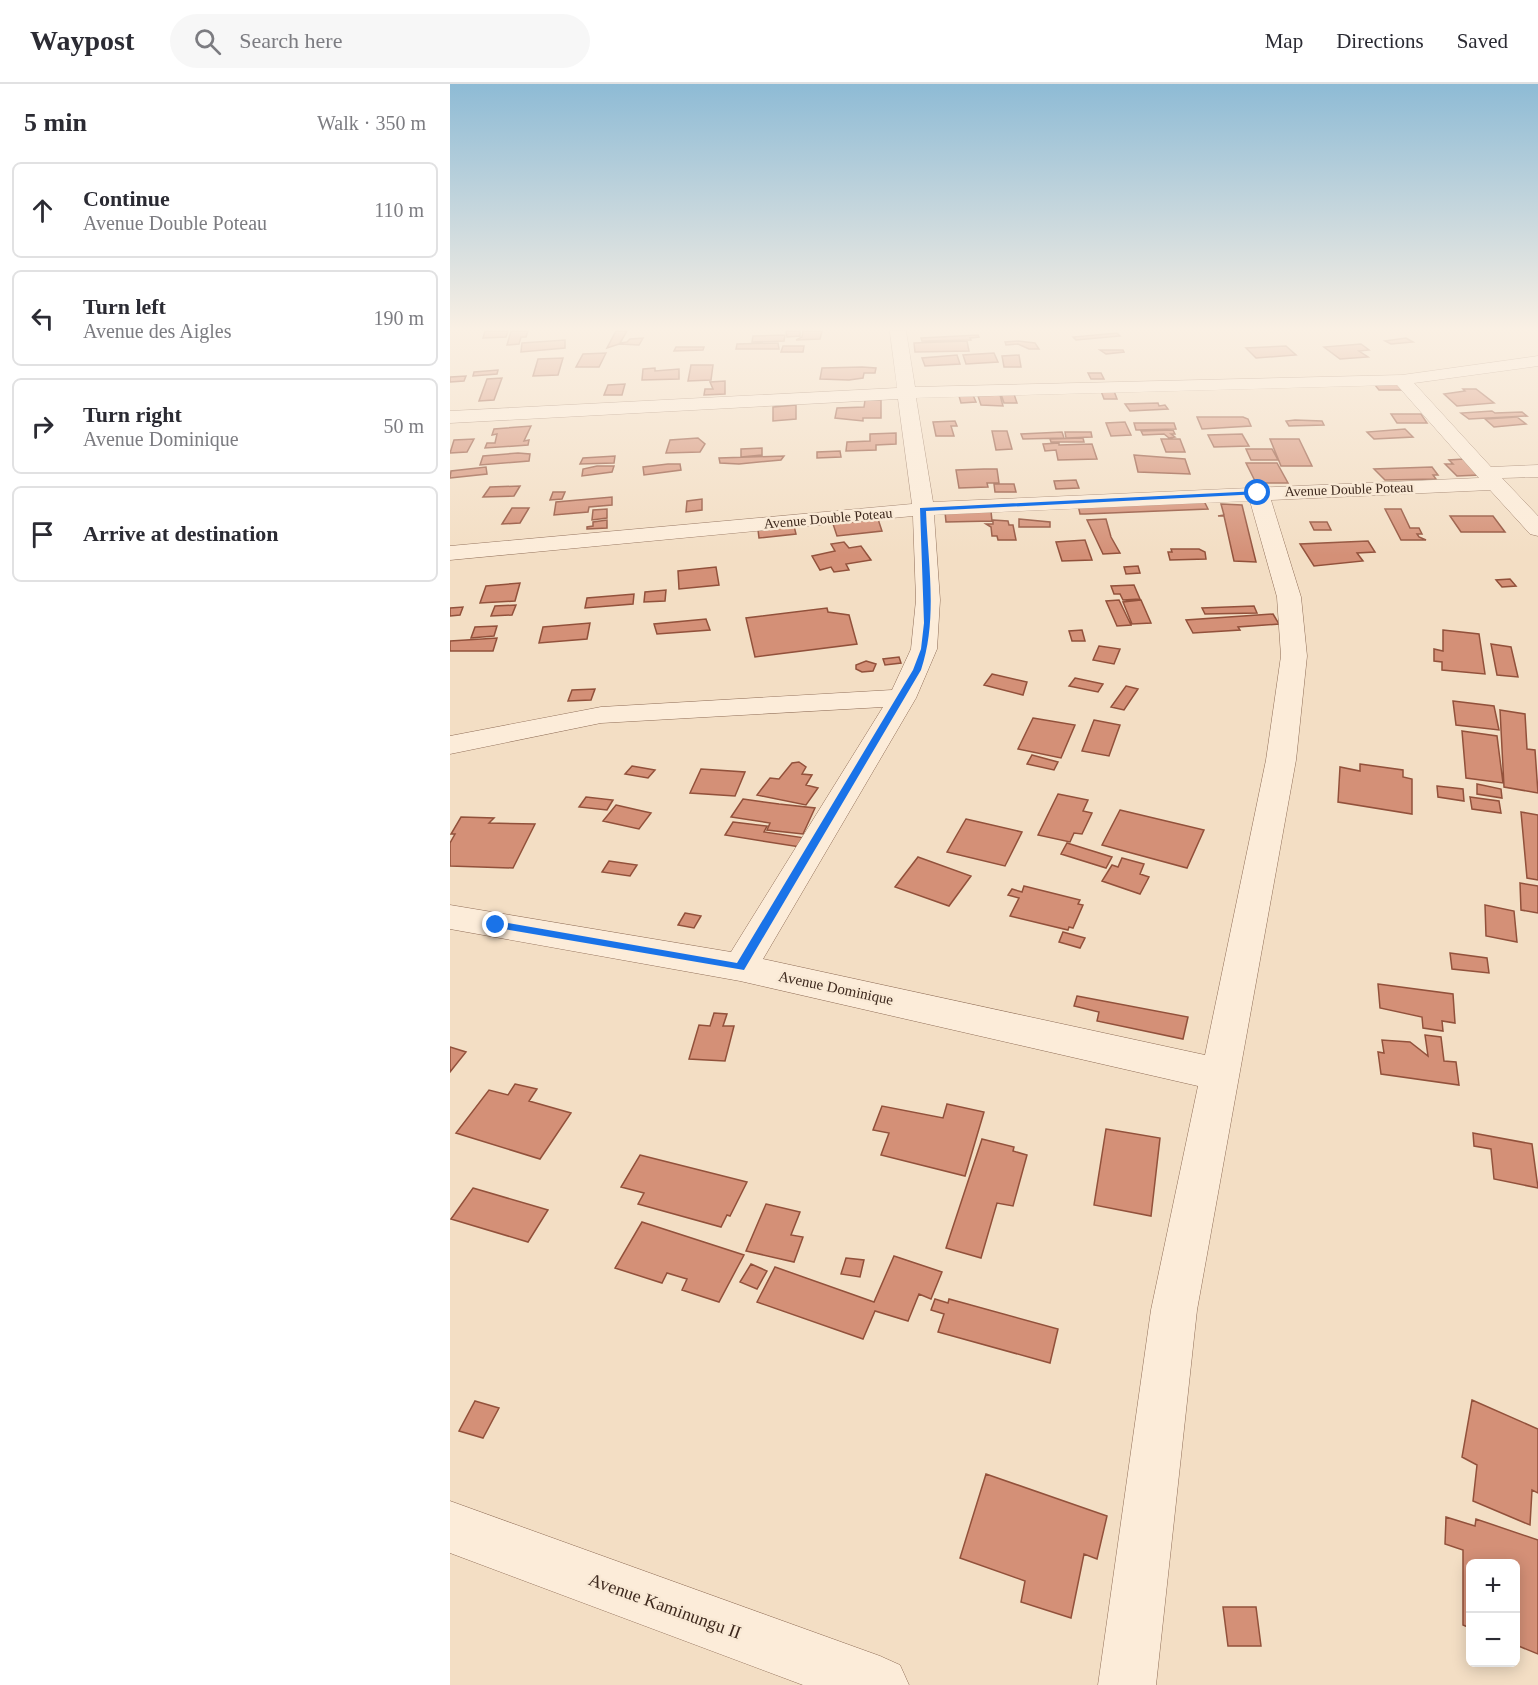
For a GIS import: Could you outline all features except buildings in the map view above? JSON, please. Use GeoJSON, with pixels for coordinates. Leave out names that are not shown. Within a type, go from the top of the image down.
{"type":"FeatureCollection","features":[{"type":"Feature","properties":{"kind":"street"},"geometry":{"type":"LineString","coordinates":[[450,417],[664,406]]}},
{"type":"Feature","properties":{"kind":"street"},"geometry":{"type":"LineString","coordinates":[[740,967],[902,698],[924,649],[928,623],[922,509],[908,406]]}},
{"type":"Feature","properties":{"kind":"street"},"geometry":{"type":"LineString","coordinates":[[1424,406],[1538,529]]}},
{"type":"Feature","properties":{"kind":"street","name":"Avenue Double Poteau"},"geometry":{"type":"LineString","coordinates":[[450,553],[922,509],[1258,493],[1490,478],[1538,471]]}},
{"type":"Feature","properties":{"kind":"street"},"geometry":{"type":"LineString","coordinates":[[1127,1685],[1174,1310],[1218,1074],[1281,760],[1293,656],[1289,597],[1258,493]]}},
{"type":"Feature","properties":{"kind":"street"},"geometry":{"type":"LineString","coordinates":[[450,744],[601,715],[902,698]]}},
{"type":"Feature","properties":{"kind":"street","name":"Avenue Dominique"},"geometry":{"type":"LineString","coordinates":[[450,917],[740,967],[1218,1074]]}},
{"type":"Feature","properties":{"kind":"street","name":"Avenue Kaminungu II"},"geometry":{"type":"LineString","coordinates":[[450,1527],[880,1685]]}},
{"type":"Feature","properties":{"kind":"route"},"geometry":{"type":"LineString","coordinates":[[496,925],[740,967],[917,670],[924,649],[928,623],[922,509],[1258,493]]}}]}
